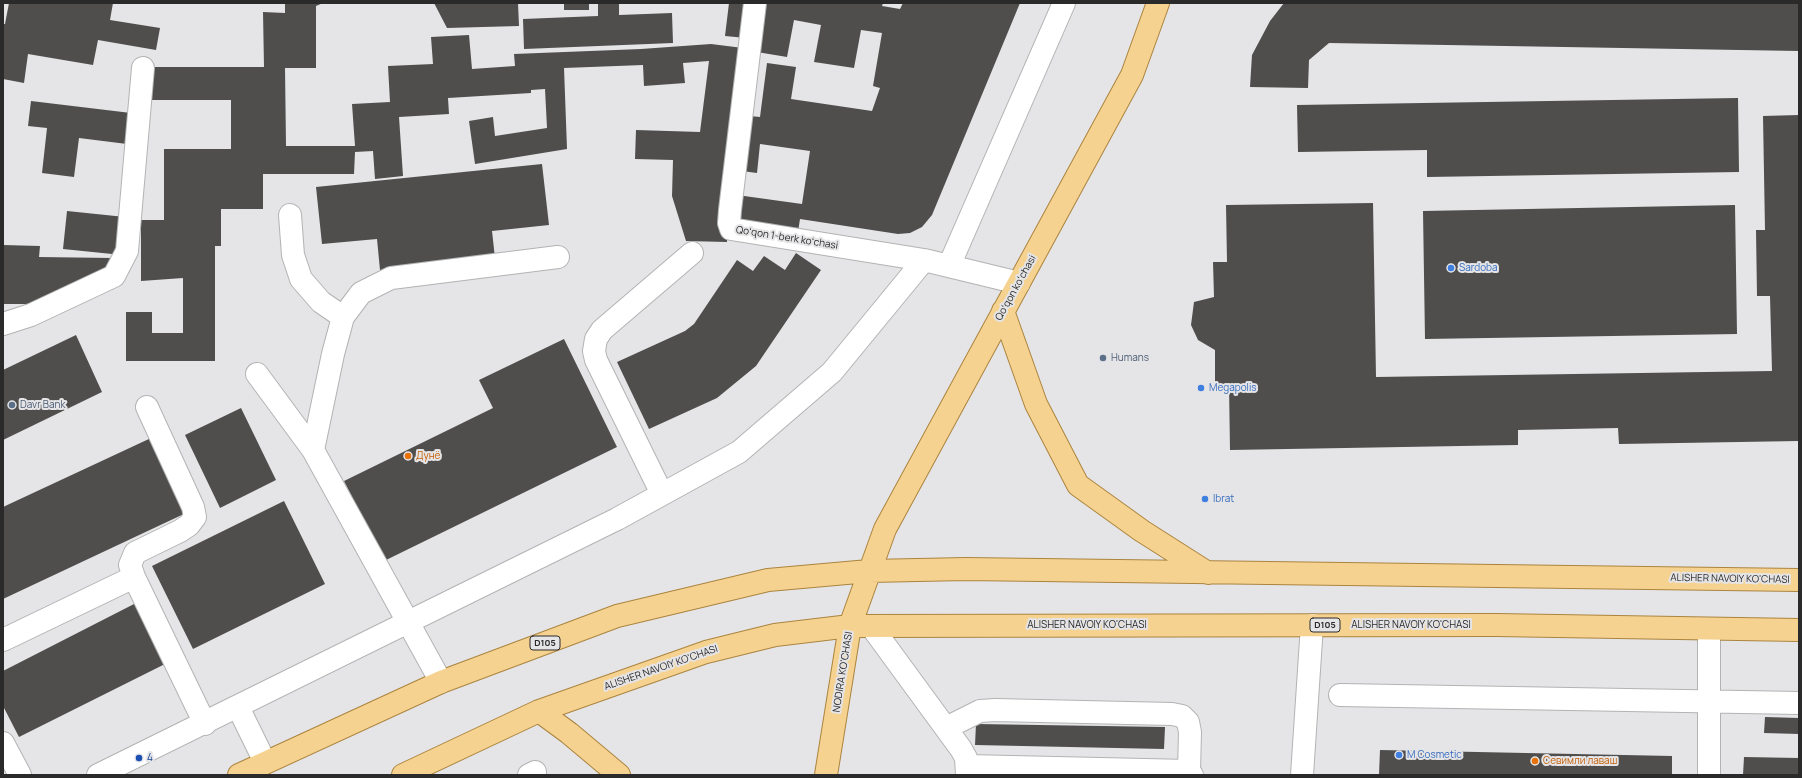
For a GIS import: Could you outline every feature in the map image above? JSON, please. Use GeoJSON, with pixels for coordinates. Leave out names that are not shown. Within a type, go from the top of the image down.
{"type":"FeatureCollection","features":[{"type":"Feature","properties":{"kind":"main road","name":"Qoʻqon koʻchasi"},"geometry":{"type":"LineString","coordinates":[[869,571],[885,529],[1132,75],[1158,3]]}},
{"type":"Feature","properties":{"kind":"main road"},"geometry":{"type":"LineString","coordinates":[[1003,311],[1036,404],[1078,485],[1142,532],[1208,573]]}},
{"type":"Feature","properties":{"kind":"main road","name":"ALISHER NAVOIY KO'CHASI"},"geometry":{"type":"LineString","coordinates":[[869,571],[966,569],[1799,580]]}},
{"type":"Feature","properties":{"kind":"main road","name":"NODIRA KO'CHASI"},"geometry":{"type":"LineString","coordinates":[[826,775],[861,626],[869,571]]}},
{"type":"Feature","properties":{"kind":"main road","name":"D105"},"geometry":{"type":"LineString","coordinates":[[238,775],[441,682],[617,616],[768,580],[869,571]]}},
{"type":"Feature","properties":{"kind":"main road","name":"ALISHER NAVOIY KO'CHASI"},"geometry":{"type":"LineString","coordinates":[[403,775],[538,711],[706,652],[776,635],[861,626],[1496,625],[1799,630]]}},
{"type":"Feature","properties":{"kind":"main road"},"geometry":{"type":"LineString","coordinates":[[538,711],[569,733],[619,775]]}},
{"type":"Feature","properties":{"kind":"street","name":"Qoʻqon 1-berk koʻchasi"},"geometry":{"type":"LineString","coordinates":[[756,3],[730,210],[729,223],[731,229],[924,260],[1019,283]]}},
{"type":"Feature","properties":{"kind":"street"},"geometry":{"type":"LineString","coordinates":[[949,266],[1064,3]]}},
{"type":"Feature","properties":{"kind":"street"},"geometry":{"type":"LineString","coordinates":[[3,324],[31,314],[114,276],[127,251],[143,68]]}},
{"type":"Feature","properties":{"kind":"street"},"geometry":{"type":"LineString","coordinates":[[290,215],[293,255],[301,279],[321,302],[343,317]]}},
{"type":"Feature","properties":{"kind":"street"},"geometry":{"type":"LineString","coordinates":[[662,494],[596,360],[594,351],[596,339],[602,330],[692,253]]}},
{"type":"Feature","properties":{"kind":"street"},"geometry":{"type":"LineString","coordinates":[[313,450],[333,354],[343,317],[361,293],[391,278],[558,256]]}},
{"type":"Feature","properties":{"kind":"street"},"geometry":{"type":"LineString","coordinates":[[98,775],[205,724],[407,621],[617,519],[739,452],[832,372],[924,260]]}},
{"type":"Feature","properties":{"kind":"street"},"geometry":{"type":"LineString","coordinates":[[257,374],[313,450],[441,682]]}},
{"type":"Feature","properties":{"kind":"street"},"geometry":{"type":"LineString","coordinates":[[147,407],[193,507],[195,517],[189,525],[180,531],[135,553],[130,565],[134,577],[205,724]]}},
{"type":"Feature","properties":{"kind":"street"},"geometry":{"type":"LineString","coordinates":[[3,640],[134,577]]}},
{"type":"Feature","properties":{"kind":"street"},"geometry":{"type":"LineString","coordinates":[[1302,775],[1312,625]]}},
{"type":"Feature","properties":{"kind":"street"},"geometry":{"type":"LineString","coordinates":[[861,626],[961,748],[966,758],[967,771],[1190,773],[1190,732],[1188,722],[1182,716],[1172,714],[995,710],[980,711],[946,728]]}},
{"type":"Feature","properties":{"kind":"street"},"geometry":{"type":"LineString","coordinates":[[1709,629],[1709,775]]}},
{"type":"Feature","properties":{"kind":"street"},"geometry":{"type":"LineString","coordinates":[[1340,695],[1799,703]]}},
{"type":"Feature","properties":{"kind":"street"},"geometry":{"type":"LineString","coordinates":[[238,707],[265,762]]}},
{"type":"Feature","properties":{"kind":"street"},"geometry":{"type":"LineString","coordinates":[[3,743],[20,775]]}},
{"type":"Feature","properties":{"kind":"building"},"geometry":{"type":"Polygon","coordinates":[[[9,3],[113,3],[110,20],[160,28],[156,50],[98,40],[93,65],[28,54],[24,83],[3,79],[3,24],[5,24],[9,3]]]}},
{"type":"Feature","properties":{"kind":"building"},"geometry":{"type":"Polygon","coordinates":[[[285,3],[323,3],[316,6],[316,68],[285,68],[286,146],[355,146],[352,104],[390,102],[388,66],[433,64],[431,37],[469,35],[472,69],[515,66],[514,54],[641,49],[711,44],[743,48],[729,162],[727,242],[686,241],[672,196],[673,160],[635,159],[636,130],[700,132],[709,61],[683,63],[685,83],[644,86],[643,65],[564,68],[567,149],[475,164],[469,121],[493,117],[495,136],[547,128],[545,89],[531,90],[531,93],[448,98],[449,114],[399,117],[403,176],[375,179],[373,151],[355,152],[354,174],[263,174],[263,209],[221,209],[221,246],[215,246],[215,361],[126,361],[126,312],[152,312],[152,333],[183,333],[183,278],[141,281],[141,220],[164,220],[164,149],[231,149],[231,100],[149,100],[149,67],[264,67],[263,12],[285,13],[285,3]]]}},
{"type":"Feature","properties":{"kind":"building"},"geometry":{"type":"Polygon","coordinates":[[[434,3],[518,3],[519,26],[447,28],[434,3]]]}},
{"type":"Feature","properties":{"kind":"building"},"geometry":{"type":"Polygon","coordinates":[[[564,3],[589,3],[589,10],[564,10],[564,3]]]}},
{"type":"Feature","properties":{"kind":"building"},"geometry":{"type":"Polygon","coordinates":[[[598,3],[619,3],[619,15],[672,13],[673,43],[524,49],[523,19],[598,16],[598,3]]]}},
{"type":"Feature","properties":{"kind":"building"},"geometry":{"type":"Polygon","coordinates":[[[729,3],[751,3],[746,38],[725,36],[729,3]]]}},
{"type":"Feature","properties":{"kind":"building"},"geometry":{"type":"Polygon","coordinates":[[[765,3],[883,3],[882,6],[900,9],[903,3],[1020,3],[932,215],[922,227],[910,233],[898,234],[800,219],[798,232],[733,223],[737,195],[802,204],[810,151],[760,144],[757,173],[742,171],[750,116],[760,117],[767,63],[796,67],[791,99],[872,111],[880,88],[873,86],[882,33],[861,30],[854,68],[814,62],[821,25],[794,20],[787,57],[757,52],[765,3]]]}},
{"type":"Feature","properties":{"kind":"building"},"geometry":{"type":"Polygon","coordinates":[[[1284,3],[1799,3],[1799,51],[1329,43],[1309,60],[1308,88],[1250,87],[1252,55],[1270,21],[1284,3]]]}},
{"type":"Feature","properties":{"kind":"building"},"geometry":{"type":"Polygon","coordinates":[[[1738,98],[1739,172],[1427,177],[1427,150],[1298,152],[1297,105],[1738,98]]]}},
{"type":"Feature","properties":{"kind":"building"},"geometry":{"type":"Polygon","coordinates":[[[31,101],[131,113],[127,144],[79,138],[74,177],[42,173],[47,128],[28,126],[31,101]]]}},
{"type":"Feature","properties":{"kind":"building"},"geometry":{"type":"Polygon","coordinates":[[[1799,115],[1799,441],[1619,444],[1618,428],[1518,430],[1518,445],[1230,450],[1229,385],[1215,384],[1215,350],[1198,340],[1191,325],[1194,302],[1214,297],[1213,262],[1227,262],[1226,205],[1373,203],[1376,377],[1772,371],[1770,296],[1757,296],[1756,230],[1765,230],[1763,116],[1799,115]]]}},
{"type":"Feature","properties":{"kind":"building"},"geometry":{"type":"Polygon","coordinates":[[[542,164],[549,225],[492,231],[495,258],[380,270],[377,239],[322,244],[316,187],[542,164]]]}},
{"type":"Feature","properties":{"kind":"building"},"geometry":{"type":"Polygon","coordinates":[[[1735,205],[1737,334],[1425,339],[1423,211],[1735,205]]]}},
{"type":"Feature","properties":{"kind":"building"},"geometry":{"type":"Polygon","coordinates":[[[67,211],[125,217],[122,255],[63,249],[67,211]]]}},
{"type":"Feature","properties":{"kind":"building"},"geometry":{"type":"Polygon","coordinates":[[[3,245],[40,246],[39,257],[112,258],[112,274],[39,304],[3,304],[3,245]]]}},
{"type":"Feature","properties":{"kind":"building"},"geometry":{"type":"Polygon","coordinates":[[[796,253],[821,270],[756,366],[717,398],[649,429],[617,362],[685,331],[694,324],[737,260],[753,271],[764,256],[785,270],[796,253]]]}},
{"type":"Feature","properties":{"kind":"building"},"geometry":{"type":"Polygon","coordinates":[[[76,335],[102,392],[3,440],[3,370],[76,335]]]}},
{"type":"Feature","properties":{"kind":"building"},"geometry":{"type":"Polygon","coordinates":[[[564,339],[617,447],[384,561],[344,481],[493,408],[479,380],[564,339]]]}},
{"type":"Feature","properties":{"kind":"building"},"geometry":{"type":"Polygon","coordinates":[[[241,408],[276,480],[220,508],[185,435],[241,408]]]}},
{"type":"Feature","properties":{"kind":"building"},"geometry":{"type":"Polygon","coordinates":[[[151,438],[186,513],[3,599],[3,507],[151,438]]]}},
{"type":"Feature","properties":{"kind":"building"},"geometry":{"type":"Polygon","coordinates":[[[284,501],[325,584],[193,649],[152,566],[284,501]]]}},
{"type":"Feature","properties":{"kind":"building"},"geometry":{"type":"Polygon","coordinates":[[[136,603],[167,663],[19,737],[3,706],[3,671],[136,603]]]}},
{"type":"Feature","properties":{"kind":"building"},"geometry":{"type":"Polygon","coordinates":[[[1765,717],[1799,718],[1799,734],[1764,733],[1765,717]]]}},
{"type":"Feature","properties":{"kind":"building"},"geometry":{"type":"Polygon","coordinates":[[[976,724],[1165,727],[1164,749],[975,745],[976,724]]]}},
{"type":"Feature","properties":{"kind":"building"},"geometry":{"type":"Polygon","coordinates":[[[1380,750],[1672,756],[1672,775],[1379,775],[1380,750]]]}},
{"type":"Feature","properties":{"kind":"building"},"geometry":{"type":"Polygon","coordinates":[[[1744,757],[1799,758],[1799,775],[1743,775],[1744,757]]]}},
{"type":"Feature","properties":{"kind":"place","name":"Sardoba"},"geometry":{"type":"Point","coordinates":[1451,268]}},
{"type":"Feature","properties":{"kind":"place","name":"Humans"},"geometry":{"type":"Point","coordinates":[1103,358]}},
{"type":"Feature","properties":{"kind":"place","name":"Megapolis"},"geometry":{"type":"Point","coordinates":[1201,388]}},
{"type":"Feature","properties":{"kind":"place","name":"Davr Bank"},"geometry":{"type":"Point","coordinates":[12,405]}},
{"type":"Feature","properties":{"kind":"place","name":"Дунё"},"geometry":{"type":"Point","coordinates":[408,456]}},
{"type":"Feature","properties":{"kind":"place","name":"Ibrat"},"geometry":{"type":"Point","coordinates":[1205,499]}},
{"type":"Feature","properties":{"kind":"place","name":"M Cosmetic"},"geometry":{"type":"Point","coordinates":[1399,755]}},
{"type":"Feature","properties":{"kind":"place","name":"4"},"geometry":{"type":"Point","coordinates":[139,758]}},
{"type":"Feature","properties":{"kind":"place","name":"Севимли лаваш"},"geometry":{"type":"Point","coordinates":[1535,761]}}]}
